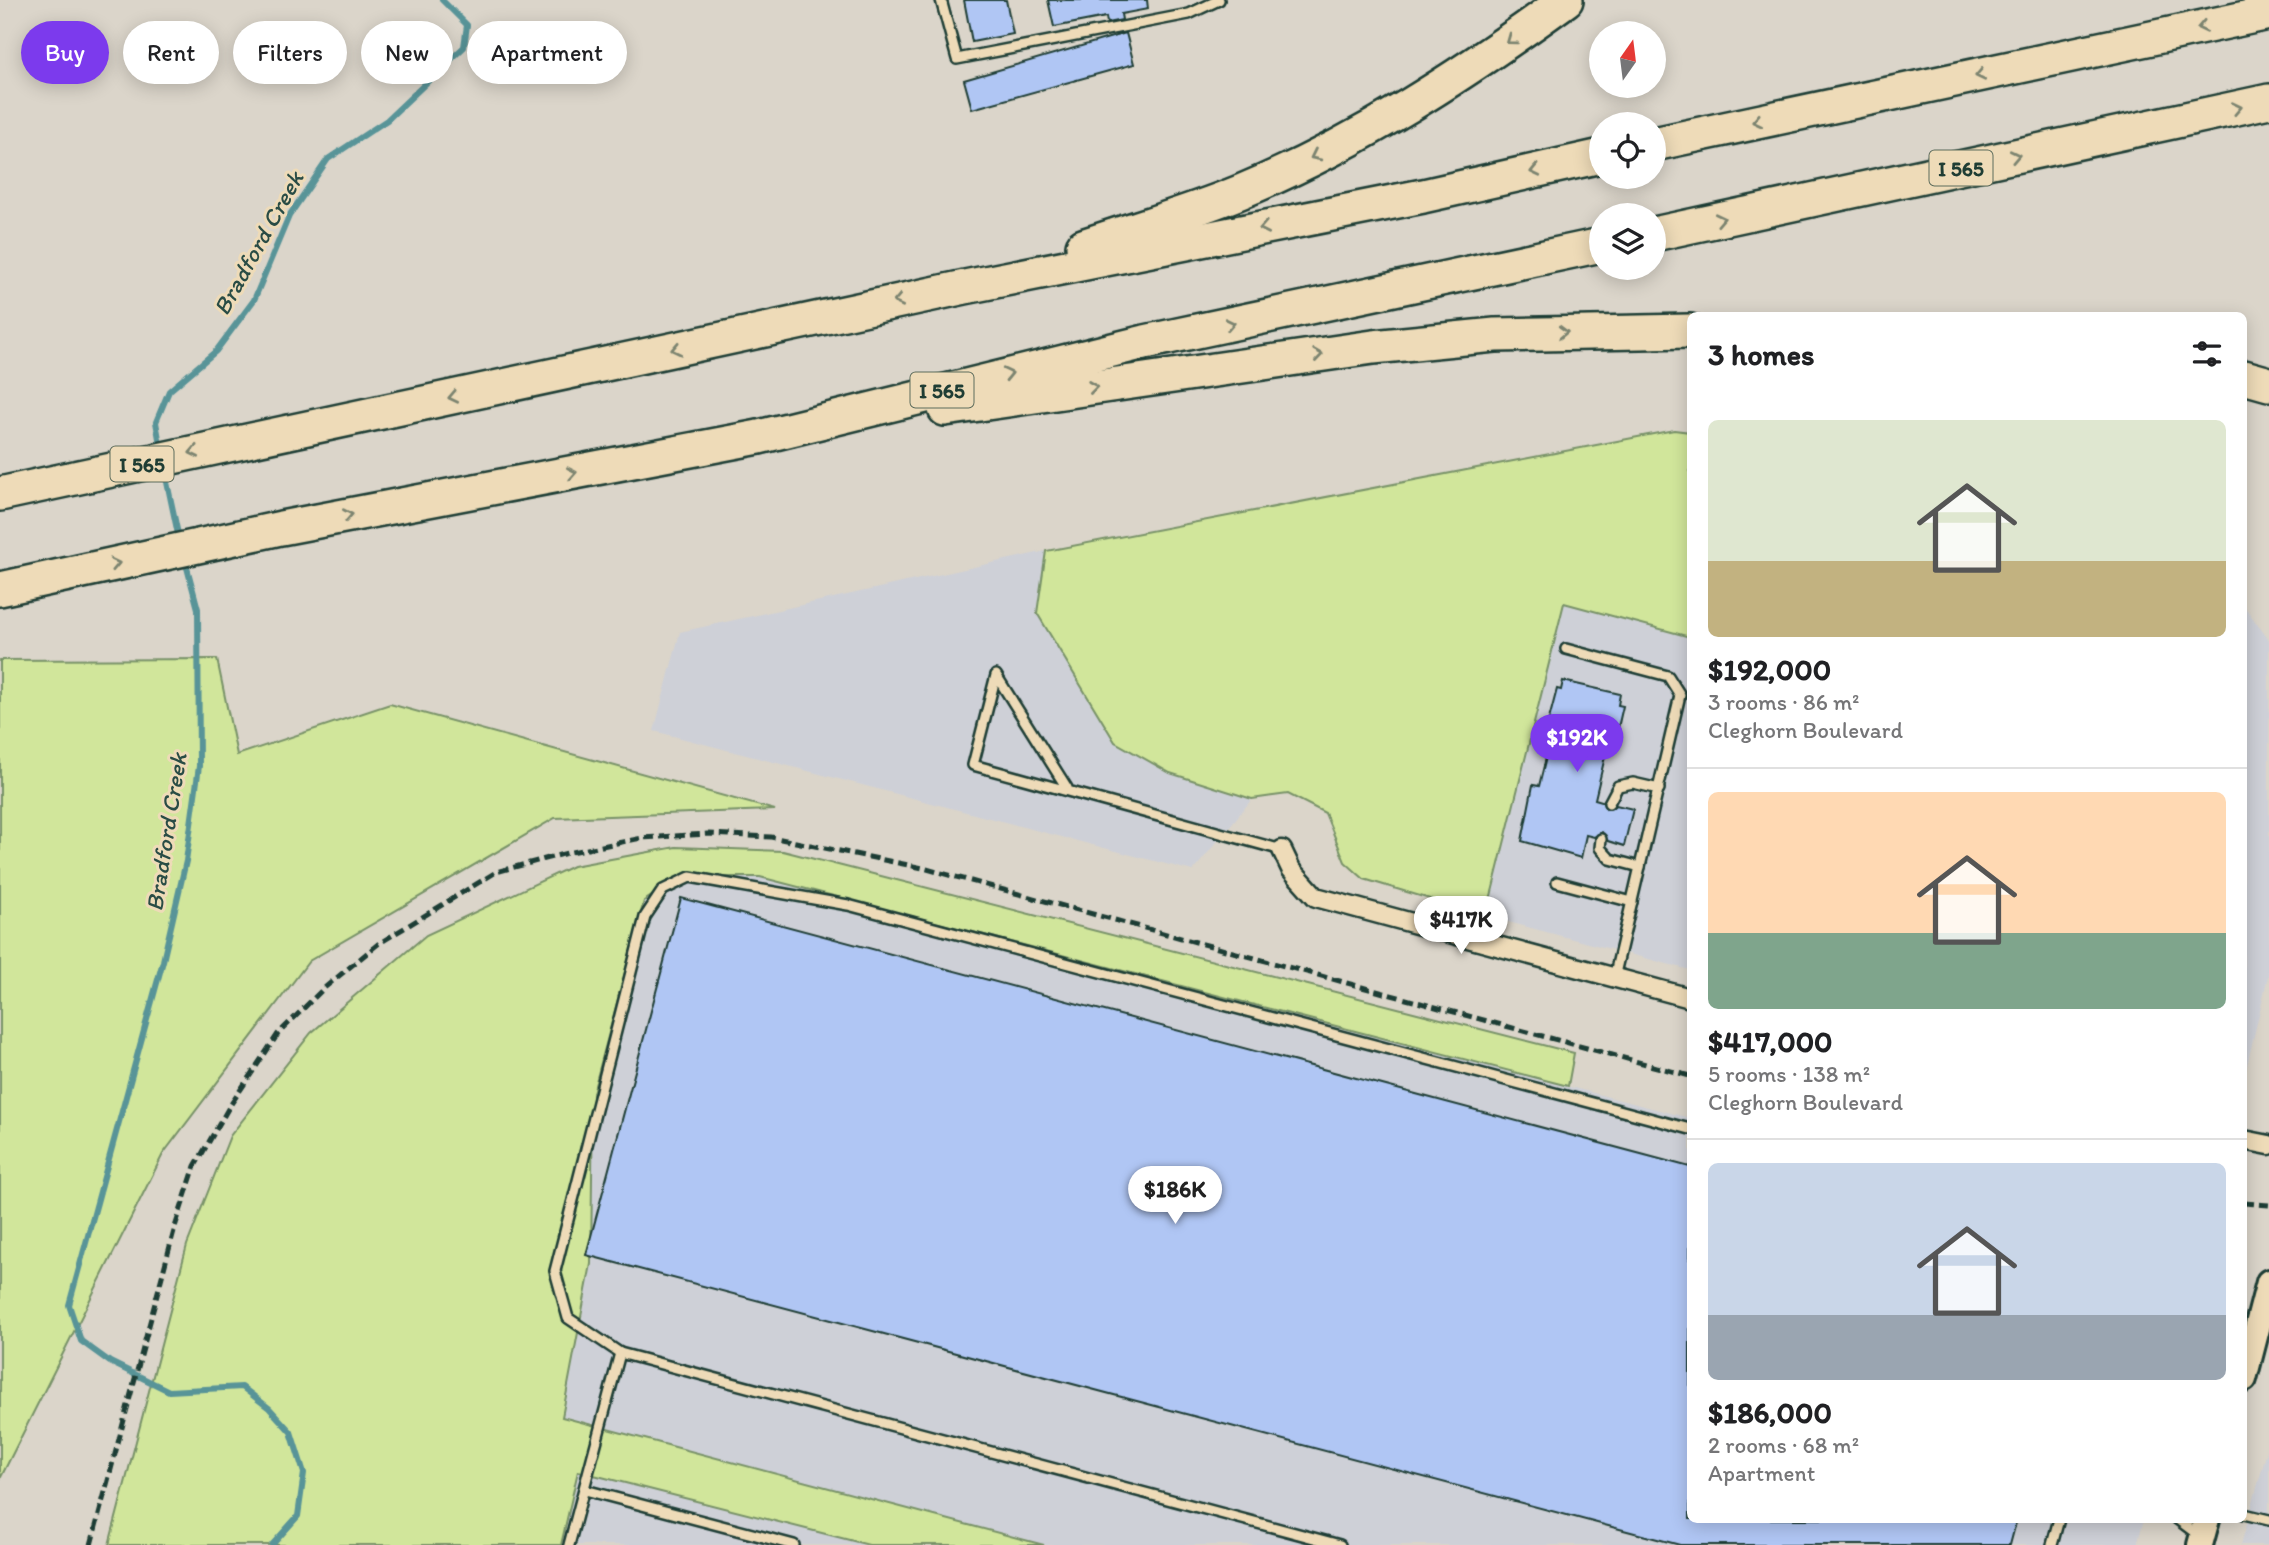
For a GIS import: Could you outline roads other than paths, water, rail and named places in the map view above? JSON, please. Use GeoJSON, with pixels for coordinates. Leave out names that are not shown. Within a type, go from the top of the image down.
{"type":"FeatureCollection","features":[{"type":"Feature","properties":{"kind":"highway"},"geometry":{"type":"LineString","coordinates":[[965,287],[1240,192],[1352,138],[1470,68],[1566,0]]}},
{"type":"Feature","properties":{"kind":"highway"},"geometry":{"type":"LineString","coordinates":[[1666,141],[2269,13]]}},
{"type":"Feature","properties":{"kind":"highway","name":"I 565"},"geometry":{"type":"LineString","coordinates":[[1666,231],[2269,102]]}},
{"type":"Feature","properties":{"kind":"highway","name":"I 565"},"geometry":{"type":"LineString","coordinates":[[11,492],[965,287],[1423,196],[1589,159]]}},
{"type":"Feature","properties":{"kind":"highway","name":"I 565"},"geometry":{"type":"LineString","coordinates":[[0,589],[281,528],[759,437],[1119,348],[1589,248]]}},
{"type":"Feature","properties":{"kind":"highway"},"geometry":{"type":"LineString","coordinates":[[759,437],[1373,347],[1495,334],[1687,331]]}},
{"type":"Feature","properties":{"kind":"highway"},"geometry":{"type":"LineString","coordinates":[[2247,360],[2269,362]]}},
{"type":"Feature","properties":{"kind":"highway"},"geometry":{"type":"LineString","coordinates":[[2247,378],[2269,384]]}},
{"type":"Feature","properties":{"kind":"main road"},"geometry":{"type":"LineString","coordinates":[[2247,1367],[2269,1282]]}},
{"type":"Feature","properties":{"kind":"street"},"geometry":{"type":"LineString","coordinates":[[1282,850],[1297,878],[1315,897],[1687,997]]}},
{"type":"Feature","properties":{"kind":"street"},"geometry":{"type":"LineString","coordinates":[[2247,1141],[2269,1145]]}},
{"type":"Feature","properties":{"kind":"lane"},"geometry":{"type":"LineString","coordinates":[[941,0],[957,59],[1189,13],[1219,0]]}},
{"type":"Feature","properties":{"kind":"lane"},"geometry":{"type":"LineString","coordinates":[[1566,649],[1668,676],[1680,695],[1614,978]]}},
{"type":"Feature","properties":{"kind":"lane"},"geometry":{"type":"LineString","coordinates":[[1067,788],[996,675],[973,765],[1067,788],[1282,850]]}},
{"type":"Feature","properties":{"kind":"lane"},"geometry":{"type":"LineString","coordinates":[[1609,803],[1618,786],[1633,783],[1659,789]]}},
{"type":"Feature","properties":{"kind":"lane"},"geometry":{"type":"LineString","coordinates":[[1601,839],[1600,848],[1610,859],[1640,867]]}},
{"type":"Feature","properties":{"kind":"lane"},"geometry":{"type":"LineString","coordinates":[[1340,1545],[620,1353],[568,1318],[555,1271],[645,917],[663,890],[690,877],[848,905],[1687,1128]]}},
{"type":"Feature","properties":{"kind":"lane"},"geometry":{"type":"LineString","coordinates":[[1557,882],[1632,902]]}},
{"type":"Feature","properties":{"kind":"lane"},"geometry":{"type":"LineString","coordinates":[[569,1545],[620,1353]]}},
{"type":"Feature","properties":{"kind":"lane"},"geometry":{"type":"LineString","coordinates":[[585,1490],[794,1545]]}},
{"type":"Feature","properties":{"kind":"lane"},"geometry":{"type":"LineString","coordinates":[[2247,1515],[2269,1520]]}},
{"type":"Feature","properties":{"kind":"lane"},"geometry":{"type":"LineString","coordinates":[[2052,1545],[2058,1523]]}},
{"type":"Feature","properties":{"kind":"lane"},"geometry":{"type":"LineString","coordinates":[[2184,1523],[2203,1534]]}},
{"type":"Feature","properties":{"kind":"waterway","name":"Bradford Creek"},"geometry":{"type":"LineString","coordinates":[[161,450],[156,422],[169,391],[216,351],[254,300],[289,216],[328,159],[387,120],[464,47],[467,25],[442,0]]}},
{"type":"Feature","properties":{"kind":"waterway","name":"Bradford Creek"},"geometry":{"type":"LineString","coordinates":[[164,468],[179,539]]}},
{"type":"Feature","properties":{"kind":"waterway","name":"Bradford Creek"},"geometry":{"type":"LineString","coordinates":[[185,560],[198,609],[199,766],[186,861],[163,961],[69,1305],[81,1341],[110,1362],[169,1391],[242,1387],[269,1408],[291,1432],[304,1473],[298,1516],[272,1545]]}},
{"type":"Feature","properties":{"kind":"railway"},"geometry":{"type":"LineString","coordinates":[[91,1545],[175,1227],[195,1166],[229,1107],[278,1034],[323,989],[378,944],[496,872],[567,853],[642,838],[707,834],[771,837],[923,868],[1687,1075]]}},
{"type":"Feature","properties":{"kind":"railway"},"geometry":{"type":"LineString","coordinates":[[2247,1203],[2269,1205]]}}]}
